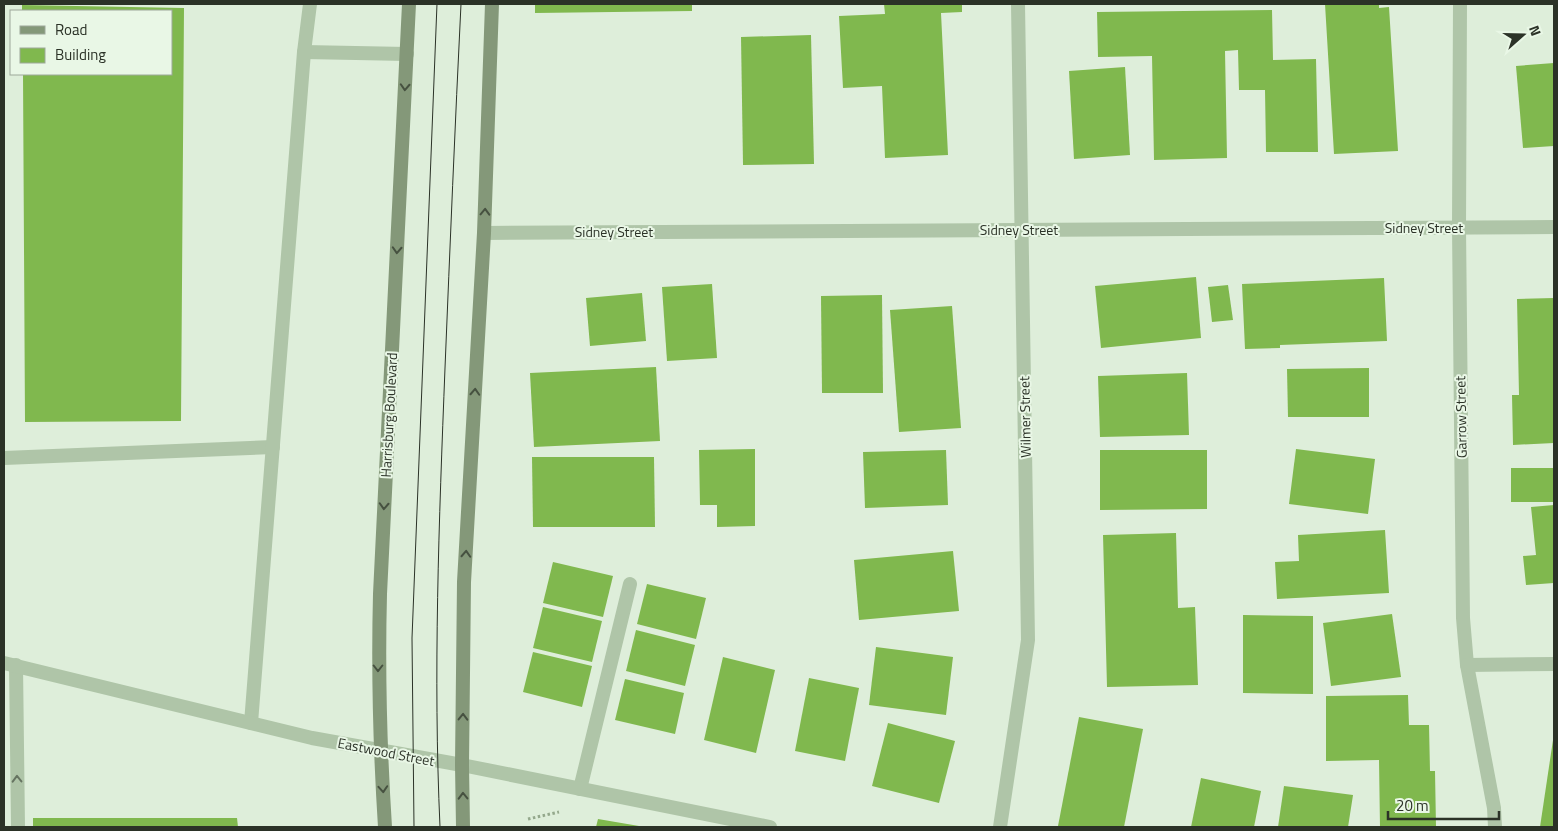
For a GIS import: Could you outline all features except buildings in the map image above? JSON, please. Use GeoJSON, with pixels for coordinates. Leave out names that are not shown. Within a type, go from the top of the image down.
{"type":"FeatureCollection","features":[{"type":"Feature","properties":{"kind":"main road","name":"Harrisburg Boulevard"},"geometry":{"type":"LineString","coordinates":[[385,827],[380,750],[378,668],[380,594],[409,4]]}},
{"type":"Feature","properties":{"kind":"main road"},"geometry":{"type":"LineString","coordinates":[[463,827],[464,582],[484,233],[492,4]]}},
{"type":"Feature","properties":{"kind":"street"},"geometry":{"type":"LineString","coordinates":[[251,723],[304,52],[310,4]]}},
{"type":"Feature","properties":{"kind":"street","name":"Wilmer Street"},"geometry":{"type":"LineString","coordinates":[[1000,827],[1028,640],[1018,4]]}},
{"type":"Feature","properties":{"kind":"street","name":"Garrow Street"},"geometry":{"type":"LineString","coordinates":[[1460,4],[1459,227],[1463,618],[1467,665],[1494,808],[1495,827]]}},
{"type":"Feature","properties":{"kind":"street"},"geometry":{"type":"LineString","coordinates":[[304,52],[407,54]]}},
{"type":"Feature","properties":{"kind":"street","name":"Sidney Street"},"geometry":{"type":"LineString","coordinates":[[484,233],[1554,227]]}},
{"type":"Feature","properties":{"kind":"street"},"geometry":{"type":"LineString","coordinates":[[4,458],[273,448]]}},
{"type":"Feature","properties":{"kind":"street"},"geometry":{"type":"LineString","coordinates":[[580,788],[630,584]]}},
{"type":"Feature","properties":{"kind":"street"},"geometry":{"type":"LineString","coordinates":[[10,664],[18,827]]}},
{"type":"Feature","properties":{"kind":"street","name":"Eastwood Street"},"geometry":{"type":"LineString","coordinates":[[10,664],[312,738],[462,765],[770,827]]}},
{"type":"Feature","properties":{"kind":"street"},"geometry":{"type":"LineString","coordinates":[[1467,665],[1554,664]]}},
{"type":"Feature","properties":{"kind":"tram line"},"geometry":{"type":"LineString","coordinates":[[414,827],[412,638],[437,4]]}},
{"type":"Feature","properties":{"kind":"tram line"},"geometry":{"type":"LineString","coordinates":[[440,827],[437,712],[439,540],[461,4]]}}]}
